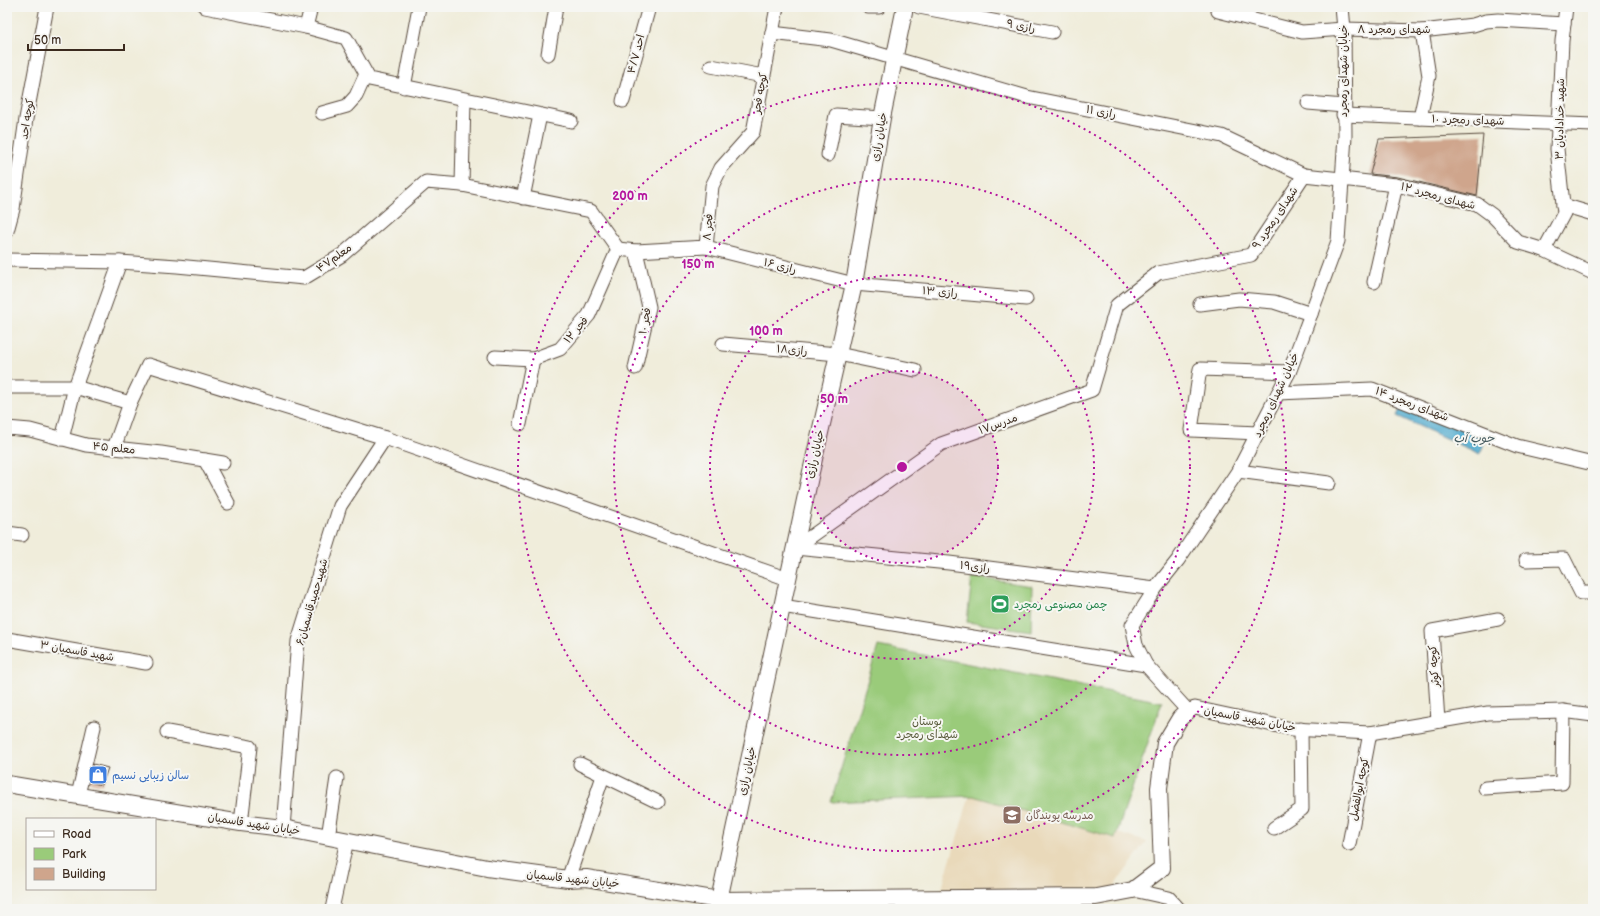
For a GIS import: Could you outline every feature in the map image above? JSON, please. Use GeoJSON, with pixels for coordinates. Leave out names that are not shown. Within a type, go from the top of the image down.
{"type":"FeatureCollection","features":[{"type":"Feature","properties":{"kind":"street","name":"کوچه احد"},"geometry":{"type":"LineString","coordinates":[[7,231],[13,209],[26,119],[47,7]]}},
{"type":"Feature","properties":{"kind":"street"},"geometry":{"type":"LineString","coordinates":[[205,7],[306,27],[346,38],[369,79],[464,100],[571,121]]}},
{"type":"Feature","properties":{"kind":"street"},"geometry":{"type":"LineString","coordinates":[[306,27],[311,7]]}},
{"type":"Feature","properties":{"kind":"street"},"geometry":{"type":"LineString","coordinates":[[404,87],[419,7]]}},
{"type":"Feature","properties":{"kind":"street"},"geometry":{"type":"LineString","coordinates":[[548,54],[556,7]]}},
{"type":"Feature","properties":{"kind":"street","name":"احد ۴/۷"},"geometry":{"type":"LineString","coordinates":[[623,101],[649,7]]}},
{"type":"Feature","properties":{"kind":"street","name":"کوچه فجر"},"geometry":{"type":"LineString","coordinates":[[721,168],[753,132],[777,7]]}},
{"type":"Feature","properties":{"kind":"street"},"geometry":{"type":"LineString","coordinates":[[868,7],[879,7]]}},
{"type":"Feature","properties":{"kind":"street","name":"خیابان رازی"},"geometry":{"type":"LineString","coordinates":[[715,903],[854,284],[882,118],[905,7]]}},
{"type":"Feature","properties":{"kind":"street","name":"رازی ۹"},"geometry":{"type":"LineString","coordinates":[[919,7],[1052,32]]}},
{"type":"Feature","properties":{"kind":"street","name":"شهدای رمجرد ۸"},"geometry":{"type":"LineString","coordinates":[[1217,7],[1218,11],[1302,32],[1344,29],[1422,31],[1473,25],[1486,21],[1498,20],[1564,24]]}},
{"type":"Feature","properties":{"kind":"street","name":"خیابان شهدای رمجرد"},"geometry":{"type":"LineString","coordinates":[[1188,711],[1146,665],[1136,645],[1132,625],[1155,588],[1178,560],[1238,471],[1289,372],[1338,241],[1343,179],[1344,136],[1344,29],[1342,7]]}},
{"type":"Feature","properties":{"kind":"street","name":"شهید خدادادیان ۳"},"geometry":{"type":"LineString","coordinates":[[1544,250],[1564,213],[1557,149],[1566,7]]}},
{"type":"Feature","properties":{"kind":"street"},"geometry":{"type":"LineString","coordinates":[[1420,118],[1428,76],[1422,31]]}},
{"type":"Feature","properties":{"kind":"street","name":"رازی ۱۱"},"geometry":{"type":"LineString","coordinates":[[772,32],[831,40],[894,57],[1027,97],[1222,136],[1304,175]]}},
{"type":"Feature","properties":{"kind":"street"},"geometry":{"type":"LineString","coordinates":[[710,66],[763,76]]}},
{"type":"Feature","properties":{"kind":"street"},"geometry":{"type":"LineString","coordinates":[[322,113],[346,106],[356,96],[366,74]]}},
{"type":"Feature","properties":{"kind":"street"},"geometry":{"type":"LineString","coordinates":[[462,185],[464,100]]}},
{"type":"Feature","properties":{"kind":"street","name":"شهدای رمجرد ۱۰"},"geometry":{"type":"LineString","coordinates":[[1308,103],[1344,111],[1420,118],[1593,125]]}},
{"type":"Feature","properties":{"kind":"street"},"geometry":{"type":"LineString","coordinates":[[523,198],[540,114]]}},
{"type":"Feature","properties":{"kind":"street"},"geometry":{"type":"LineString","coordinates":[[828,155],[836,114],[882,118]]}},
{"type":"Feature","properties":{"kind":"street","name":"فجر ۸"},"geometry":{"type":"LineString","coordinates":[[618,250],[636,251],[706,247],[712,186],[721,168]]}},
{"type":"Feature","properties":{"kind":"street","name":"شهدای رمجرد ۹"},"geometry":{"type":"LineString","coordinates":[[1158,274],[1251,254],[1304,175],[1343,179]]}},
{"type":"Feature","properties":{"kind":"street","name":"شهدای رمجرد ۱۲"},"geometry":{"type":"LineString","coordinates":[[1343,179],[1396,185],[1477,204],[1492,215],[1518,242],[1544,250],[1593,273]]}},
{"type":"Feature","properties":{"kind":"street","name":"معلم۴۷"},"geometry":{"type":"LineString","coordinates":[[7,260],[120,262],[304,278],[342,255],[426,182],[462,185],[591,211],[618,250]]}},
{"type":"Feature","properties":{"kind":"street"},"geometry":{"type":"LineString","coordinates":[[1374,282],[1396,185]]}},
{"type":"Feature","properties":{"kind":"street"},"geometry":{"type":"LineString","coordinates":[[1563,205],[1593,214]]}},
{"type":"Feature","properties":{"kind":"street","name":"رازی ۱۶"},"geometry":{"type":"LineString","coordinates":[[706,247],[854,284]]}},
{"type":"Feature","properties":{"kind":"street","name":"فجر ۱۲"},"geometry":{"type":"LineString","coordinates":[[495,357],[533,360],[560,350],[589,315],[618,250]]}},
{"type":"Feature","properties":{"kind":"street","name":"فجر ۱۰"},"geometry":{"type":"LineString","coordinates":[[635,368],[649,307],[636,251]]}},
{"type":"Feature","properties":{"kind":"street"},"geometry":{"type":"LineString","coordinates":[[62,439],[75,387],[120,262]]}},
{"type":"Feature","properties":{"kind":"street","name":"مدرس۱۷"},"geometry":{"type":"LineString","coordinates":[[795,548],[940,444],[1092,390],[1117,305],[1158,274]]}},
{"type":"Feature","properties":{"kind":"street","name":"رازی ۱۳"},"geometry":{"type":"LineString","coordinates":[[854,284],[1026,300]]}},
{"type":"Feature","properties":{"kind":"street"},"geometry":{"type":"LineString","coordinates":[[1200,304],[1239,300],[1274,302],[1311,314]]}},
{"type":"Feature","properties":{"kind":"street","name":"رازی۱۸"},"geometry":{"type":"LineString","coordinates":[[723,344],[838,354],[915,370]]}},
{"type":"Feature","properties":{"kind":"street"},"geometry":{"type":"LineString","coordinates":[[520,424],[533,360]]}},
{"type":"Feature","properties":{"kind":"street"},"geometry":{"type":"LineString","coordinates":[[114,448],[130,403],[148,365],[384,438],[788,579]]}},
{"type":"Feature","properties":{"kind":"street"},"geometry":{"type":"LineString","coordinates":[[1258,433],[1191,430],[1200,369],[1289,372]]}},
{"type":"Feature","properties":{"kind":"street"},"geometry":{"type":"LineString","coordinates":[[7,387],[75,387],[130,403]]}},
{"type":"Feature","properties":{"kind":"street","name":"شهدای رمجرد ۱۴"},"geometry":{"type":"LineString","coordinates":[[1278,393],[1372,388],[1517,446],[1593,464]]}},
{"type":"Feature","properties":{"kind":"street","name":"معلم ۴۵"},"geometry":{"type":"LineString","coordinates":[[7,428],[30,430],[86,445],[161,453],[223,464]]}},
{"type":"Feature","properties":{"kind":"street","name":"شهیدحمیدقاسمیان۶"},"geometry":{"type":"LineString","coordinates":[[283,828],[298,641],[340,506],[384,438]]}},
{"type":"Feature","properties":{"kind":"street"},"geometry":{"type":"LineString","coordinates":[[204,460],[228,503]]}},
{"type":"Feature","properties":{"kind":"street"},"geometry":{"type":"LineString","coordinates":[[1238,471],[1329,484]]}},
{"type":"Feature","properties":{"kind":"street"},"geometry":{"type":"LineString","coordinates":[[7,532],[22,535]]}},
{"type":"Feature","properties":{"kind":"street","name":"رازی۱۹"},"geometry":{"type":"LineString","coordinates":[[795,548],[949,563],[1155,588]]}},
{"type":"Feature","properties":{"kind":"street"},"geometry":{"type":"LineString","coordinates":[[1526,560],[1564,559],[1581,593],[1593,593]]}},
{"type":"Feature","properties":{"kind":"street"},"geometry":{"type":"LineString","coordinates":[[782,606],[1146,665]]}},
{"type":"Feature","properties":{"kind":"street","name":"کوچه کوثر"},"geometry":{"type":"LineString","coordinates":[[1438,721],[1432,631],[1498,619]]}},
{"type":"Feature","properties":{"kind":"street","name":"شهید قاسمیان ۳"},"geometry":{"type":"LineString","coordinates":[[7,639],[146,663]]}},
{"type":"Feature","properties":{"kind":"street","name":"خیابان شهید قاسمیان"},"geometry":{"type":"LineString","coordinates":[[7,784],[241,823],[283,828],[487,868],[568,878],[586,878],[715,903],[1096,897],[1133,890],[1162,868],[1160,788],[1165,743],[1180,718],[1188,711],[1195,708],[1292,729],[1370,733],[1488,713],[1563,711],[1593,715]]}},
{"type":"Feature","properties":{"kind":"street"},"geometry":{"type":"LineString","coordinates":[[1485,788],[1562,783],[1563,711]]}},
{"type":"Feature","properties":{"kind":"street"},"geometry":{"type":"LineString","coordinates":[[78,795],[94,727]]}},
{"type":"Feature","properties":{"kind":"street"},"geometry":{"type":"LineString","coordinates":[[1274,828],[1302,809],[1301,729]]}},
{"type":"Feature","properties":{"kind":"street"},"geometry":{"type":"LineString","coordinates":[[167,732],[250,747],[241,823]]}},
{"type":"Feature","properties":{"kind":"street","name":"کوچه ابوالفضل"},"geometry":{"type":"LineString","coordinates":[[1348,844],[1370,733]]}},
{"type":"Feature","properties":{"kind":"street"},"geometry":{"type":"LineString","coordinates":[[580,764],[658,802]]}},
{"type":"Feature","properties":{"kind":"street"},"geometry":{"type":"LineString","coordinates":[[568,878],[604,776]]}},
{"type":"Feature","properties":{"kind":"street"},"geometry":{"type":"LineString","coordinates":[[328,837],[337,778]]}},
{"type":"Feature","properties":{"kind":"street"},"geometry":{"type":"LineString","coordinates":[[332,909],[347,840]]}},
{"type":"Feature","properties":{"kind":"street"},"geometry":{"type":"LineString","coordinates":[[1133,890],[1169,898],[1179,909]]}},
{"type":"Feature","properties":{"kind":"shaded area","name":"مدرسه پویندگان"},"geometry":{"type":"Polygon","coordinates":[[[972,788],[1147,842],[1112,889],[940,895],[972,788]]]}},
{"type":"Feature","properties":{"kind":"green space","name":"چمن مصنوعی رمجرد"},"geometry":{"type":"Polygon","coordinates":[[[972,577],[1032,586],[1031,631],[967,622],[972,577]]]}},
{"type":"Feature","properties":{"kind":"green space","name":"بوستان شهدای رمجرد"},"geometry":{"type":"Polygon","coordinates":[[[878,646],[1162,702],[1115,838],[973,796],[831,802],[878,646]]]}},
{"type":"Feature","properties":{"kind":"water","name":"جوب آب"},"geometry":{"type":"Polygon","coordinates":[[[1404,401],[1489,430],[1480,454],[1397,416],[1404,401]]]}},
{"type":"Feature","properties":{"kind":"building"},"geometry":{"type":"Polygon","coordinates":[[[1483,135],[1477,196],[1398,177],[1370,174],[1379,139],[1483,135]]]}},
{"type":"Feature","properties":{"kind":"building","name":"سالن زیبایی نسیم"},"geometry":{"type":"Polygon","coordinates":[[[93,764],[108,768],[102,785],[89,782],[93,764]]]}},
{"type":"Feature","properties":{"kind":"place","name":"چمن مصنوعی رمجرد"},"geometry":{"type":"Point","coordinates":[1000,604]}},
{"type":"Feature","properties":{"kind":"place","name":"سالن زیبایی نسیم"},"geometry":{"type":"Point","coordinates":[98,775]}},
{"type":"Feature","properties":{"kind":"place","name":"مدرسه پویندگان"},"geometry":{"type":"Point","coordinates":[1012,815]}}]}
